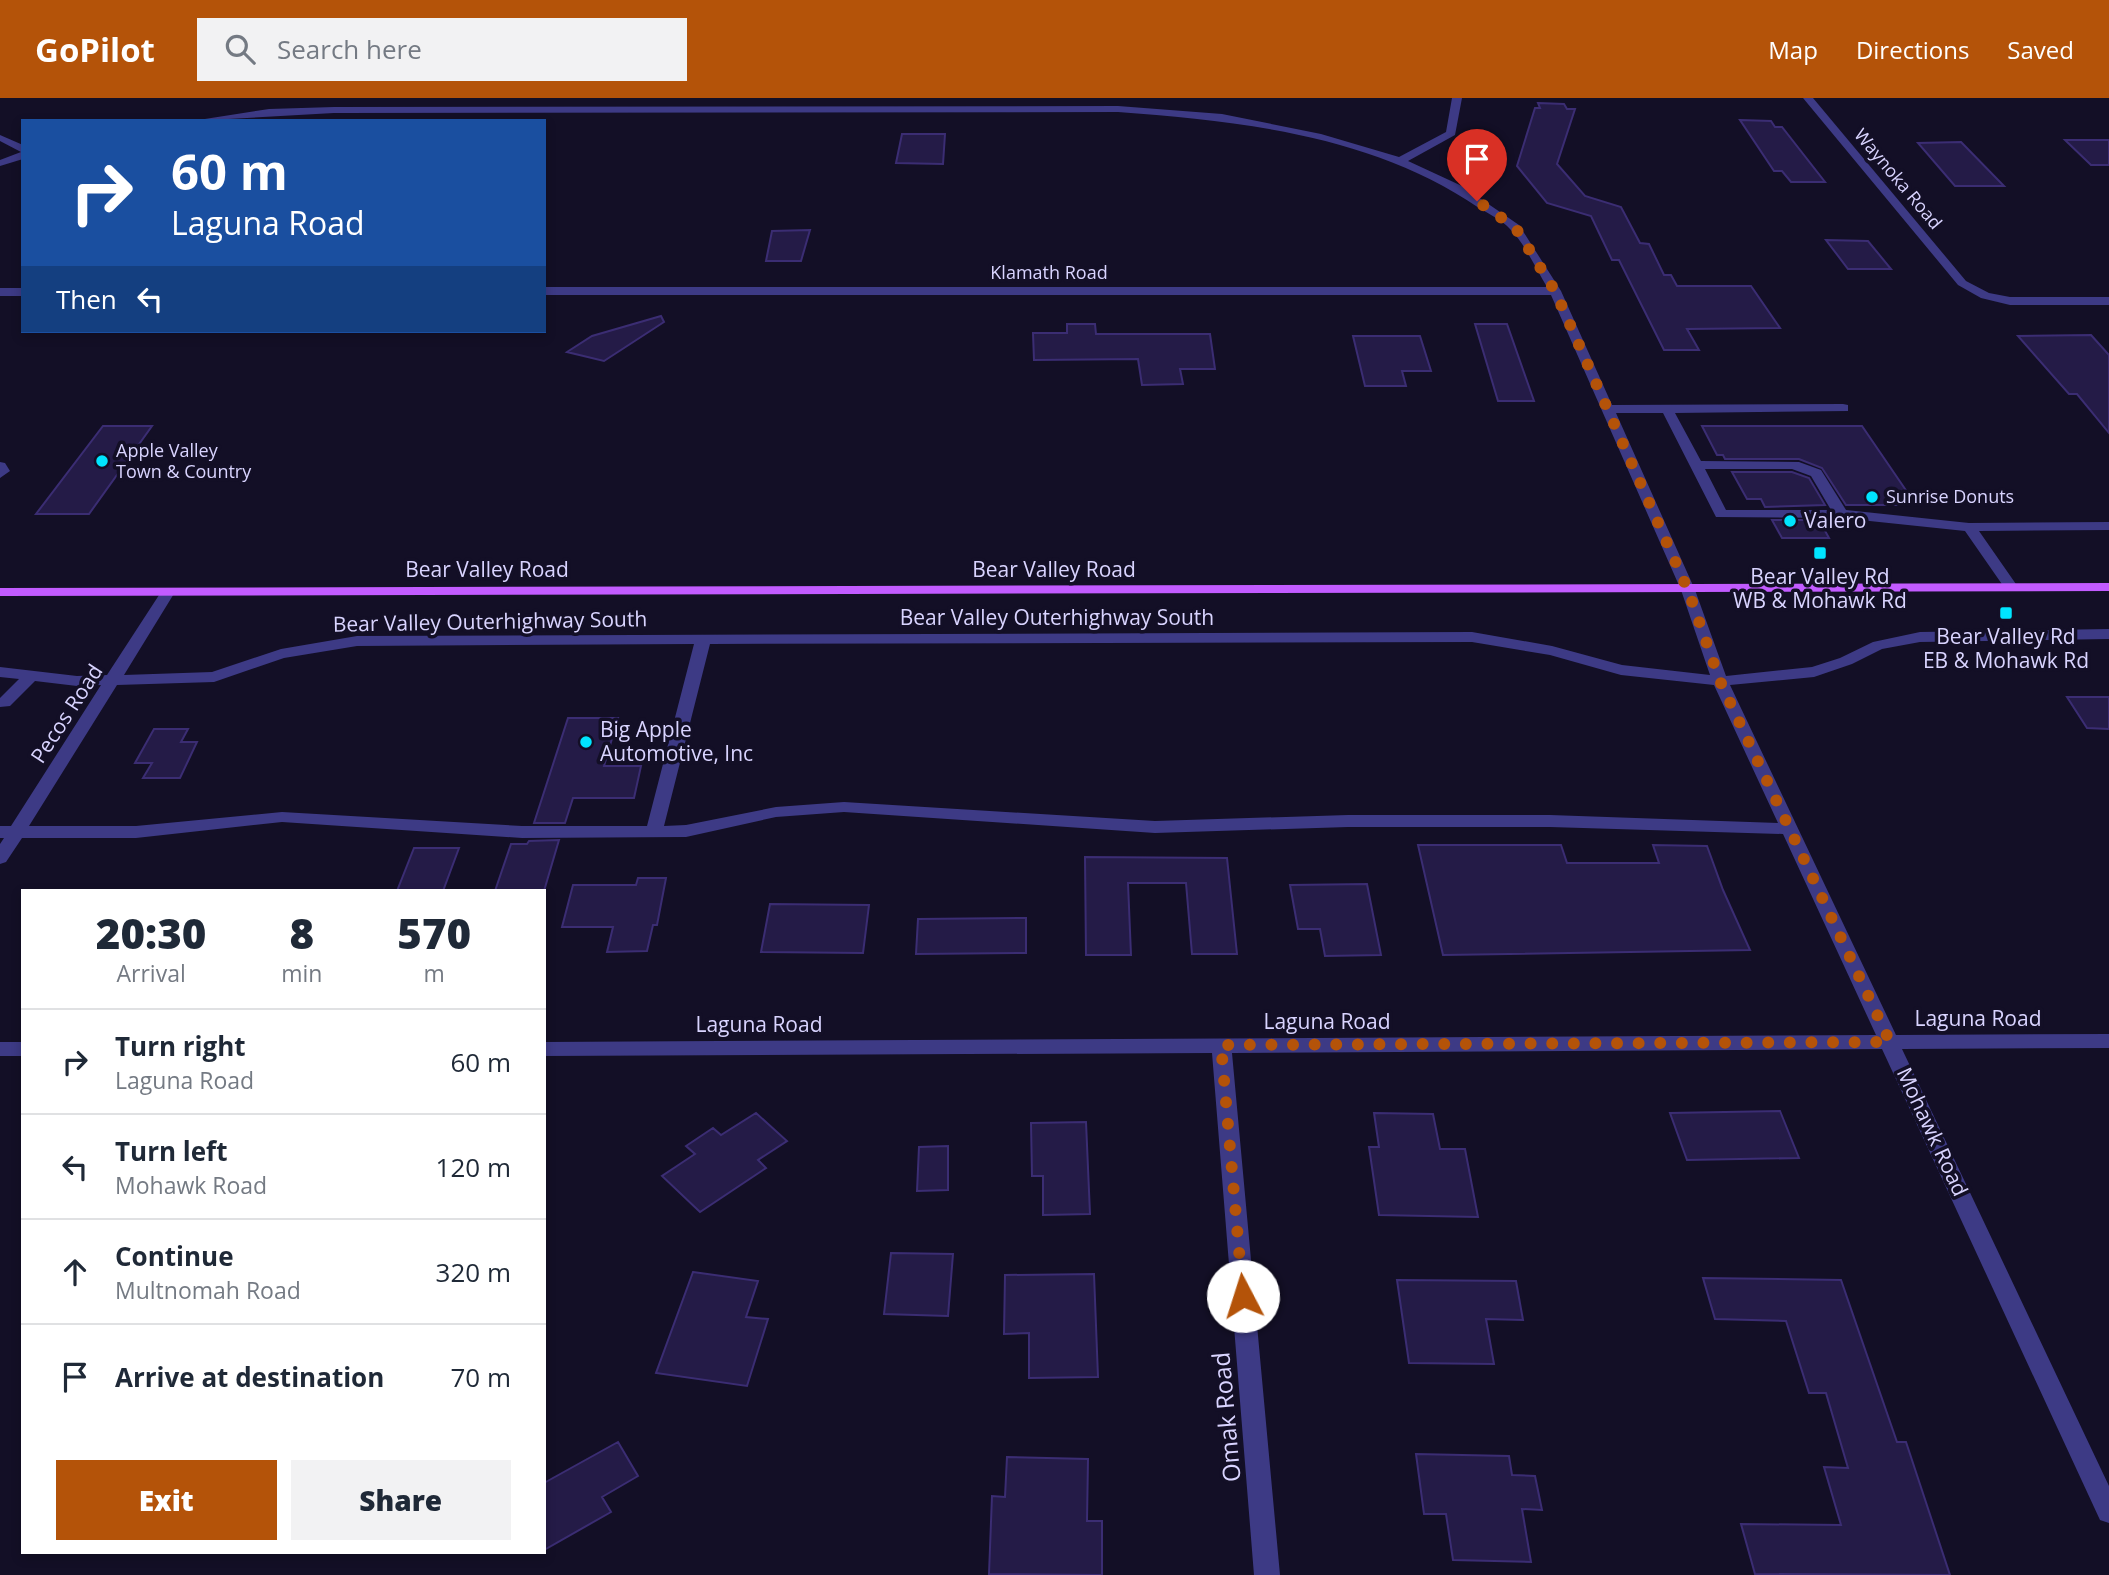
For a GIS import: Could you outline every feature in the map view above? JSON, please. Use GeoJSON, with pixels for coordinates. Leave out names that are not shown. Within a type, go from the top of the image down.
{"type":"FeatureCollection","features":[{"type":"Feature","properties":{"kind":"main road","name":"Bear Valley Road"},"geometry":{"type":"LineString","coordinates":[[0,592],[2109,587]]}},
{"type":"Feature","properties":{"kind":"street"},"geometry":{"type":"LineString","coordinates":[[585,109],[590,98]]}},
{"type":"Feature","properties":{"kind":"street"},"geometry":{"type":"LineString","coordinates":[[1400,161],[1451,133],[1457,98]]}},
{"type":"Feature","properties":{"kind":"street","name":"Waynoka Road"},"geometry":{"type":"LineString","coordinates":[[1808,98],[1962,283],[1985,296],[2010,301],[2109,301]]}},
{"type":"Feature","properties":{"kind":"street"},"geometry":{"type":"LineString","coordinates":[[1159,99],[1160,111]]}},
{"type":"Feature","properties":{"kind":"street","name":"Mohawk Road"},"geometry":{"type":"LineString","coordinates":[[215,119],[321,111],[1160,111],[1222,117],[1274,126],[1400,161],[1458,188],[1515,227],[1555,291],[1688,590],[1720,681],[2109,1512]]}},
{"type":"Feature","properties":{"kind":"street"},"geometry":{"type":"LineString","coordinates":[[0,138],[14,143],[21,151]]}},
{"type":"Feature","properties":{"kind":"street"},"geometry":{"type":"LineString","coordinates":[[0,163],[21,154]]}},
{"type":"Feature","properties":{"kind":"street","name":"Klamath Road"},"geometry":{"type":"LineString","coordinates":[[546,291],[1555,291]]}},
{"type":"Feature","properties":{"kind":"street"},"geometry":{"type":"LineString","coordinates":[[0,292],[21,292]]}},
{"type":"Feature","properties":{"kind":"street"},"geometry":{"type":"LineString","coordinates":[[1607,409],[1843,408]]}},
{"type":"Feature","properties":{"kind":"street"},"geometry":{"type":"LineString","coordinates":[[1667,409],[1721,514],[1841,514],[1969,527],[2109,526]]}},
{"type":"Feature","properties":{"kind":"street"},"geometry":{"type":"LineString","coordinates":[[1696,465],[1794,465],[1816,472],[1841,514]]}},
{"type":"Feature","properties":{"kind":"street"},"geometry":{"type":"LineString","coordinates":[[0,466],[0,474]]}},
{"type":"Feature","properties":{"kind":"street"},"geometry":{"type":"LineString","coordinates":[[1969,527],[2011,587]]}},
{"type":"Feature","properties":{"kind":"street","name":"Pecos Road"},"geometry":{"type":"LineString","coordinates":[[0,858],[8,832],[114,680],[168,592]]}},
{"type":"Feature","properties":{"kind":"street","name":"Bear Valley Outerhighway South"},"geometry":{"type":"LineString","coordinates":[[0,672],[30,677],[114,680],[214,677],[282,654],[356,641],[1472,637],[1552,651],[1621,670],[1720,681],[1814,672],[1878,645],[1920,637],[2109,634]]}},
{"type":"Feature","properties":{"kind":"street"},"geometry":{"type":"LineString","coordinates":[[654,831],[703,640]]}},
{"type":"Feature","properties":{"kind":"street"},"geometry":{"type":"LineString","coordinates":[[4,703],[30,677]]}},
{"type":"Feature","properties":{"kind":"street"},"geometry":{"type":"LineString","coordinates":[[8,832],[155,831],[282,817],[522,832],[686,831],[776,812],[844,807],[1155,827],[1348,821],[1550,821],[1789,829]]}},
{"type":"Feature","properties":{"kind":"street","name":"Laguna Road"},"geometry":{"type":"LineString","coordinates":[[546,1049],[2109,1041]]}},
{"type":"Feature","properties":{"kind":"street","name":"Omak Road"},"geometry":{"type":"LineString","coordinates":[[1221,1045],[1267,1575]]}},
{"type":"Feature","properties":{"kind":"street"},"geometry":{"type":"LineString","coordinates":[[0,1049],[21,1049]]}},
{"type":"Feature","properties":{"kind":"building"},"geometry":{"type":"Polygon","coordinates":[[[1538,103],[1564,104],[1567,109],[1575,109],[1557,164],[1585,196],[1621,207],[1640,243],[1649,244],[1664,275],[1671,275],[1677,286],[1751,286],[1780,328],[1687,329],[1699,350],[1664,350],[1619,260],[1612,260],[1591,216],[1547,203],[1517,166],[1535,108],[1540,108],[1538,103]]]}},
{"type":"Feature","properties":{"kind":"building"},"geometry":{"type":"Polygon","coordinates":[[[1740,120],[1771,121],[1775,127],[1782,127],[1825,182],[1791,182],[1782,171],[1774,171],[1740,120]]]}},
{"type":"Feature","properties":{"kind":"building"},"geometry":{"type":"Polygon","coordinates":[[[902,134],[945,134],[943,164],[896,163],[902,134]]]}},
{"type":"Feature","properties":{"kind":"building"},"geometry":{"type":"Polygon","coordinates":[[[2065,140],[2109,140],[2109,165],[2091,165],[2065,140]]]}},
{"type":"Feature","properties":{"kind":"building"},"geometry":{"type":"Polygon","coordinates":[[[1961,142],[2004,186],[1955,186],[1918,143],[1961,142]]]}},
{"type":"Feature","properties":{"kind":"building"},"geometry":{"type":"Polygon","coordinates":[[[810,230],[801,261],[766,261],[772,231],[810,230]]]}},
{"type":"Feature","properties":{"kind":"building"},"geometry":{"type":"Polygon","coordinates":[[[1826,240],[1868,241],[1891,269],[1848,269],[1826,240]]]}},
{"type":"Feature","properties":{"kind":"building"},"geometry":{"type":"Polygon","coordinates":[[[661,316],[664,322],[604,361],[567,352],[592,336],[661,316]]]}},
{"type":"Feature","properties":{"kind":"building"},"geometry":{"type":"Polygon","coordinates":[[[1067,324],[1095,324],[1096,334],[1210,334],[1215,369],[1180,369],[1183,384],[1142,385],[1138,359],[1034,360],[1033,333],[1067,333],[1067,324]]]}},
{"type":"Feature","properties":{"kind":"building"},"geometry":{"type":"Polygon","coordinates":[[[1475,324],[1507,324],[1534,401],[1498,401],[1475,324]]]}},
{"type":"Feature","properties":{"kind":"building"},"geometry":{"type":"Polygon","coordinates":[[[2091,335],[2109,355],[2109,433],[2077,394],[2069,394],[2018,336],[2091,335]]]}},
{"type":"Feature","properties":{"kind":"building"},"geometry":{"type":"Polygon","coordinates":[[[1353,336],[1420,336],[1431,371],[1402,371],[1406,386],[1365,386],[1353,336]]]}},
{"type":"Feature","properties":{"kind":"building","name":"Apple Valley Town & Country"},"geometry":{"type":"Polygon","coordinates":[[[103,426],[152,426],[89,514],[36,514],[103,426]]]}},
{"type":"Feature","properties":{"kind":"building"},"geometry":{"type":"Polygon","coordinates":[[[1702,426],[1862,426],[1916,505],[1846,505],[1822,468],[1799,459],[1725,459],[1723,455],[1717,455],[1702,426]]]}},
{"type":"Feature","properties":{"kind":"building"},"geometry":{"type":"Polygon","coordinates":[[[1732,472],[1792,472],[1809,478],[1825,505],[1765,507],[1761,499],[1747,499],[1732,472]]]}},
{"type":"Feature","properties":{"kind":"building"},"geometry":{"type":"Polygon","coordinates":[[[1772,520],[1819,520],[1829,538],[1782,538],[1772,520]]]}},
{"type":"Feature","properties":{"kind":"building"},"geometry":{"type":"Polygon","coordinates":[[[2067,697],[2109,697],[2109,729],[2087,728],[2067,697]]]}},
{"type":"Feature","properties":{"kind":"building","name":"Big Apple Automotive, Inc"},"geometry":{"type":"Polygon","coordinates":[[[568,718],[618,718],[604,766],[641,766],[634,798],[573,798],[565,823],[534,823],[568,718]]]}},
{"type":"Feature","properties":{"kind":"building"},"geometry":{"type":"Polygon","coordinates":[[[154,729],[188,729],[181,742],[197,742],[180,778],[143,778],[152,763],[135,763],[154,729]]]}},
{"type":"Feature","properties":{"kind":"building"},"geometry":{"type":"Polygon","coordinates":[[[559,840],[545,889],[496,889],[511,844],[527,844],[529,841],[559,840]]]}},
{"type":"Feature","properties":{"kind":"building"},"geometry":{"type":"Polygon","coordinates":[[[1418,845],[1561,845],[1567,863],[1659,863],[1653,845],[1707,846],[1750,950],[1443,955],[1418,845]]]}},
{"type":"Feature","properties":{"kind":"building"},"geometry":{"type":"Polygon","coordinates":[[[414,848],[459,848],[444,889],[398,889],[414,848]]]}},
{"type":"Feature","properties":{"kind":"building"},"geometry":{"type":"Polygon","coordinates":[[[1085,857],[1227,858],[1237,954],[1192,954],[1186,883],[1128,883],[1131,955],[1086,955],[1085,857]]]}},
{"type":"Feature","properties":{"kind":"building"},"geometry":{"type":"Polygon","coordinates":[[[638,878],[666,878],[657,925],[653,925],[647,951],[607,952],[613,927],[562,927],[573,885],[636,885],[638,878]]]}},
{"type":"Feature","properties":{"kind":"building"},"geometry":{"type":"Polygon","coordinates":[[[1367,884],[1381,955],[1325,956],[1320,929],[1298,929],[1290,885],[1367,884]]]}},
{"type":"Feature","properties":{"kind":"building"},"geometry":{"type":"Polygon","coordinates":[[[770,904],[869,905],[863,953],[761,952],[770,904]]]}},
{"type":"Feature","properties":{"kind":"building"},"geometry":{"type":"Polygon","coordinates":[[[1026,918],[1026,953],[916,954],[918,919],[1026,918]]]}},
{"type":"Feature","properties":{"kind":"building"},"geometry":{"type":"Polygon","coordinates":[[[1780,1111],[1799,1158],[1687,1160],[1670,1113],[1780,1111]]]}},
{"type":"Feature","properties":{"kind":"building"},"geometry":{"type":"Polygon","coordinates":[[[756,1113],[787,1141],[758,1160],[766,1168],[700,1212],[662,1176],[695,1154],[686,1146],[713,1128],[721,1135],[756,1113]]]}},
{"type":"Feature","properties":{"kind":"building"},"geometry":{"type":"Polygon","coordinates":[[[1374,1113],[1433,1114],[1440,1149],[1465,1149],[1478,1217],[1379,1215],[1369,1147],[1379,1147],[1374,1113]]]}},
{"type":"Feature","properties":{"kind":"building"},"geometry":{"type":"Polygon","coordinates":[[[1086,1122],[1090,1214],[1043,1215],[1043,1176],[1032,1176],[1031,1123],[1086,1122]]]}},
{"type":"Feature","properties":{"kind":"building"},"geometry":{"type":"Polygon","coordinates":[[[948,1146],[948,1190],[917,1191],[919,1147],[948,1146]]]}},
{"type":"Feature","properties":{"kind":"building"},"geometry":{"type":"Polygon","coordinates":[[[891,1253],[953,1254],[948,1316],[884,1314],[891,1253]]]}},
{"type":"Feature","properties":{"kind":"building"},"geometry":{"type":"Polygon","coordinates":[[[693,1272],[758,1281],[746,1317],[768,1319],[747,1386],[656,1373],[693,1272]]]}},
{"type":"Feature","properties":{"kind":"building"},"geometry":{"type":"Polygon","coordinates":[[[1094,1274],[1098,1377],[1029,1378],[1029,1333],[1004,1334],[1005,1275],[1094,1274]]]}},
{"type":"Feature","properties":{"kind":"building"},"geometry":{"type":"Polygon","coordinates":[[[1703,1278],[1841,1280],[1897,1442],[1906,1442],[1950,1575],[1755,1574],[1741,1524],[1841,1525],[1824,1467],[1848,1468],[1826,1393],[1809,1393],[1786,1321],[1715,1319],[1703,1278]]]}},
{"type":"Feature","properties":{"kind":"building"},"geometry":{"type":"Polygon","coordinates":[[[1397,1280],[1516,1281],[1523,1320],[1486,1319],[1494,1364],[1409,1363],[1397,1280]]]}},
{"type":"Feature","properties":{"kind":"building"},"geometry":{"type":"Polygon","coordinates":[[[618,1442],[638,1476],[602,1497],[611,1512],[546,1549],[546,1482],[618,1442]]]}},
{"type":"Feature","properties":{"kind":"building"},"geometry":{"type":"Polygon","coordinates":[[[1416,1454],[1509,1456],[1512,1475],[1535,1476],[1542,1510],[1522,1509],[1531,1562],[1453,1560],[1446,1514],[1424,1514],[1416,1454]]]}},
{"type":"Feature","properties":{"kind":"building"},"geometry":{"type":"Polygon","coordinates":[[[1007,1457],[1088,1459],[1087,1521],[1102,1521],[1102,1575],[989,1574],[992,1496],[1005,1497],[1007,1457]]]}},
{"type":"Feature","properties":{"kind":"place","name":"Apple Valley Town & Country"},"geometry":{"type":"Point","coordinates":[102,461]}},
{"type":"Feature","properties":{"kind":"place","name":"Sunrise Donuts"},"geometry":{"type":"Point","coordinates":[1872,497]}},
{"type":"Feature","properties":{"kind":"place","name":"Valero"},"geometry":{"type":"Point","coordinates":[1790,521]}},
{"type":"Feature","properties":{"kind":"place","name":"Bear Valley Rd WB & Mohawk Rd"},"geometry":{"type":"Point","coordinates":[1820,553]}},
{"type":"Feature","properties":{"kind":"place","name":"Bear Valley Rd EB & Mohawk Rd"},"geometry":{"type":"Point","coordinates":[2006,613]}},
{"type":"Feature","properties":{"kind":"place","name":"Big Apple Automotive, Inc"},"geometry":{"type":"Point","coordinates":[586,742]}},
{"type":"Feature","properties":{"kind":"route"},"geometry":{"type":"LineString","coordinates":[[1243,1296],[1221,1045],[1890,1042],[1720,681],[1688,590],[1555,291],[1515,227],[1477,201]]}}]}
